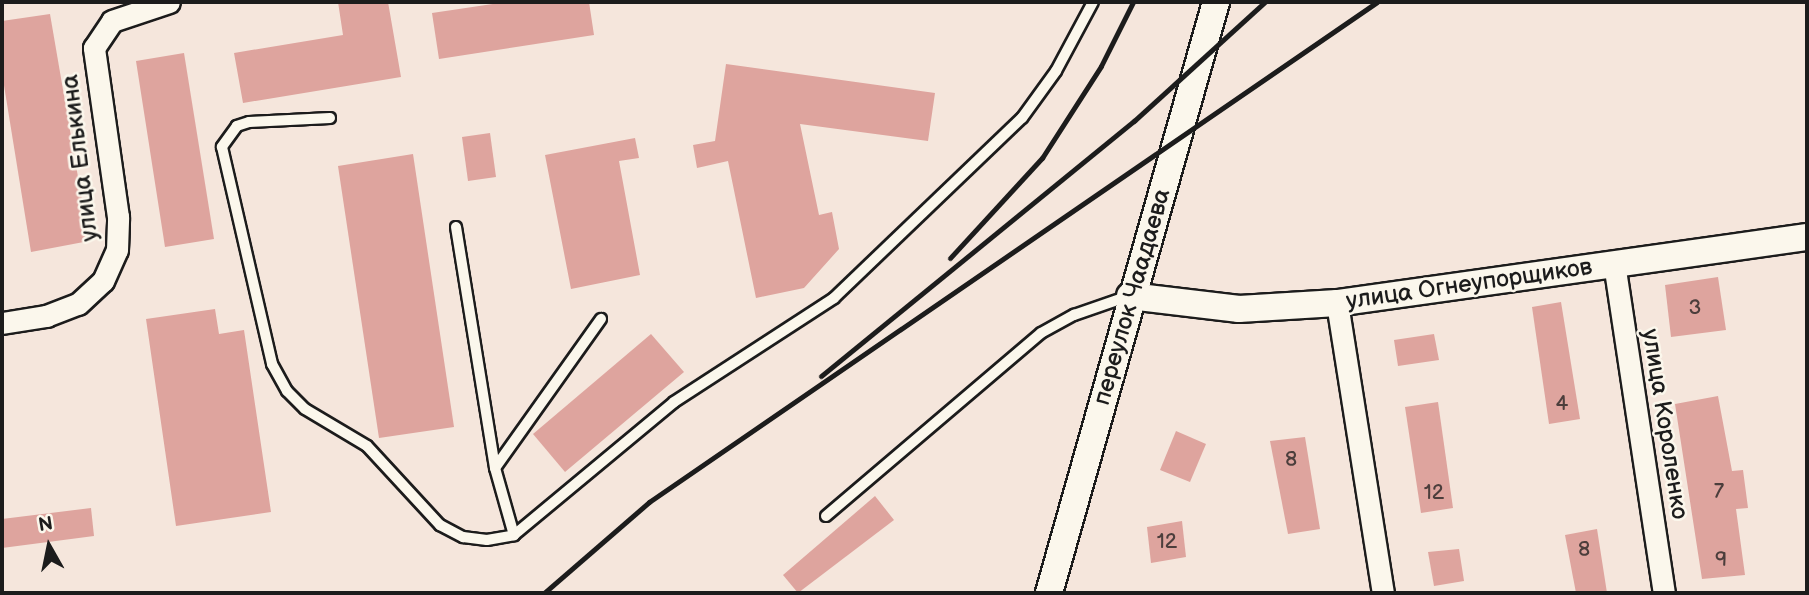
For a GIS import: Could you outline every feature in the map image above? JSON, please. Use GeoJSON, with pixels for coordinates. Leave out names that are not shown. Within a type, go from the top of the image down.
{"type":"FeatureCollection","features":[{"type":"Feature","properties":{"kind":"street","name":"улица Елькина"},"geometry":{"type":"LineString","coordinates":[[2,323],[46,316],[78,304],[103,281],[117,250],[118,217],[94,48],[112,21],[169,2]]}},
{"type":"Feature","properties":{"kind":"street","name":"переулок Чаадаева"},"geometry":{"type":"LineString","coordinates":[[1049,593],[1130,296],[1216,2]]}},
{"type":"Feature","properties":{"kind":"street","name":"улица Огнеупорщиков"},"geometry":{"type":"LineString","coordinates":[[1130,296],[1239,309],[1337,303],[1807,237]]}},
{"type":"Feature","properties":{"kind":"street","name":"улица Короленко"},"geometry":{"type":"LineString","coordinates":[[1614,263],[1664,593]]}},
{"type":"Feature","properties":{"kind":"street"},"geometry":{"type":"LineString","coordinates":[[1337,303],[1383,593]]}},
{"type":"Feature","properties":{"kind":"lane"},"geometry":{"type":"LineString","coordinates":[[330,118],[249,122],[237,126],[222,147],[272,364],[287,391],[305,409],[367,446],[440,525],[463,537],[487,540],[514,535],[674,402],[834,298],[1022,118],[1056,71],[1093,2]]}},
{"type":"Feature","properties":{"kind":"lane"},"geometry":{"type":"LineString","coordinates":[[456,227],[495,468],[514,535]]}},
{"type":"Feature","properties":{"kind":"lane"},"geometry":{"type":"LineString","coordinates":[[826,516],[1041,333],[1074,315],[1130,296]]}},
{"type":"Feature","properties":{"kind":"lane"},"geometry":{"type":"LineString","coordinates":[[495,468],[601,319]]}},
{"type":"Feature","properties":{"kind":"building"},"geometry":{"type":"Polygon","coordinates":[[[338,2],[388,2],[401,77],[243,103],[234,53],[343,35],[338,2]]]}},
{"type":"Feature","properties":{"kind":"building"},"geometry":{"type":"Polygon","coordinates":[[[506,2],[589,2],[594,35],[439,59],[432,13],[506,2]]]}},
{"type":"Feature","properties":{"kind":"building"},"geometry":{"type":"Polygon","coordinates":[[[50,14],[89,241],[31,252],[2,73],[2,21],[50,14]]]}},
{"type":"Feature","properties":{"kind":"building"},"geometry":{"type":"Polygon","coordinates":[[[184,53],[214,239],[165,247],[136,61],[184,53]]]}},
{"type":"Feature","properties":{"kind":"building"},"geometry":{"type":"Polygon","coordinates":[[[726,64],[935,93],[928,141],[800,124],[819,215],[832,212],[839,249],[804,288],[756,298],[728,161],[697,168],[693,145],[715,141],[726,64]]]}},
{"type":"Feature","properties":{"kind":"building"},"geometry":{"type":"Polygon","coordinates":[[[490,133],[496,177],[468,181],[462,137],[490,133]]]}},
{"type":"Feature","properties":{"kind":"building"},"geometry":{"type":"Polygon","coordinates":[[[635,138],[639,158],[619,161],[640,275],[571,289],[545,155],[635,138]]]}},
{"type":"Feature","properties":{"kind":"building"},"geometry":{"type":"Polygon","coordinates":[[[413,154],[454,427],[379,438],[338,166],[413,154]]]}},
{"type":"Feature","properties":{"kind":"building"},"geometry":{"type":"Polygon","coordinates":[[[1718,277],[1726,330],[1671,337],[1665,285],[1718,277]]]}},
{"type":"Feature","properties":{"kind":"building"},"geometry":{"type":"Polygon","coordinates":[[[1561,302],[1580,419],[1549,424],[1532,307],[1561,302]]]}},
{"type":"Feature","properties":{"kind":"building"},"geometry":{"type":"Polygon","coordinates":[[[215,309],[219,334],[244,330],[271,512],[176,526],[146,319],[215,309]]]}},
{"type":"Feature","properties":{"kind":"building"},"geometry":{"type":"Polygon","coordinates":[[[651,334],[684,372],[565,472],[533,434],[651,334]]]}},
{"type":"Feature","properties":{"kind":"building"},"geometry":{"type":"Polygon","coordinates":[[[1434,334],[1439,360],[1398,366],[1394,340],[1434,334]]]}},
{"type":"Feature","properties":{"kind":"building"},"geometry":{"type":"Polygon","coordinates":[[[1718,396],[1732,471],[1743,470],[1748,508],[1736,509],[1745,575],[1702,579],[1675,404],[1718,396]]]}},
{"type":"Feature","properties":{"kind":"building"},"geometry":{"type":"Polygon","coordinates":[[[1438,402],[1453,508],[1421,513],[1405,407],[1438,402]]]}},
{"type":"Feature","properties":{"kind":"building"},"geometry":{"type":"Polygon","coordinates":[[[1176,431],[1206,444],[1190,482],[1160,470],[1176,431]]]}},
{"type":"Feature","properties":{"kind":"building"},"geometry":{"type":"Polygon","coordinates":[[[1305,437],[1320,529],[1288,534],[1270,441],[1305,437]]]}},
{"type":"Feature","properties":{"kind":"building"},"geometry":{"type":"Polygon","coordinates":[[[875,496],[894,520],[798,593],[783,575],[875,496]]]}},
{"type":"Feature","properties":{"kind":"building"},"geometry":{"type":"Polygon","coordinates":[[[91,508],[94,536],[2,548],[2,519],[91,508]]]}},
{"type":"Feature","properties":{"kind":"building"},"geometry":{"type":"Polygon","coordinates":[[[1182,521],[1186,557],[1151,563],[1147,527],[1182,521]]]}},
{"type":"Feature","properties":{"kind":"building"},"geometry":{"type":"Polygon","coordinates":[[[1597,529],[1607,593],[1576,593],[1565,535],[1597,529]]]}},
{"type":"Feature","properties":{"kind":"building"},"geometry":{"type":"Polygon","coordinates":[[[1459,549],[1464,581],[1434,586],[1428,552],[1459,549]]]}},
{"type":"Feature","properties":{"kind":"railway"},"geometry":{"type":"LineString","coordinates":[[950,258],[1042,158],[1101,66],[1133,2]]}},
{"type":"Feature","properties":{"kind":"railway"},"geometry":{"type":"LineString","coordinates":[[821,376],[1134,121],[1265,2]]}},
{"type":"Feature","properties":{"kind":"railway"},"geometry":{"type":"LineString","coordinates":[[544,593],[649,502],[1377,2]]}}]}
